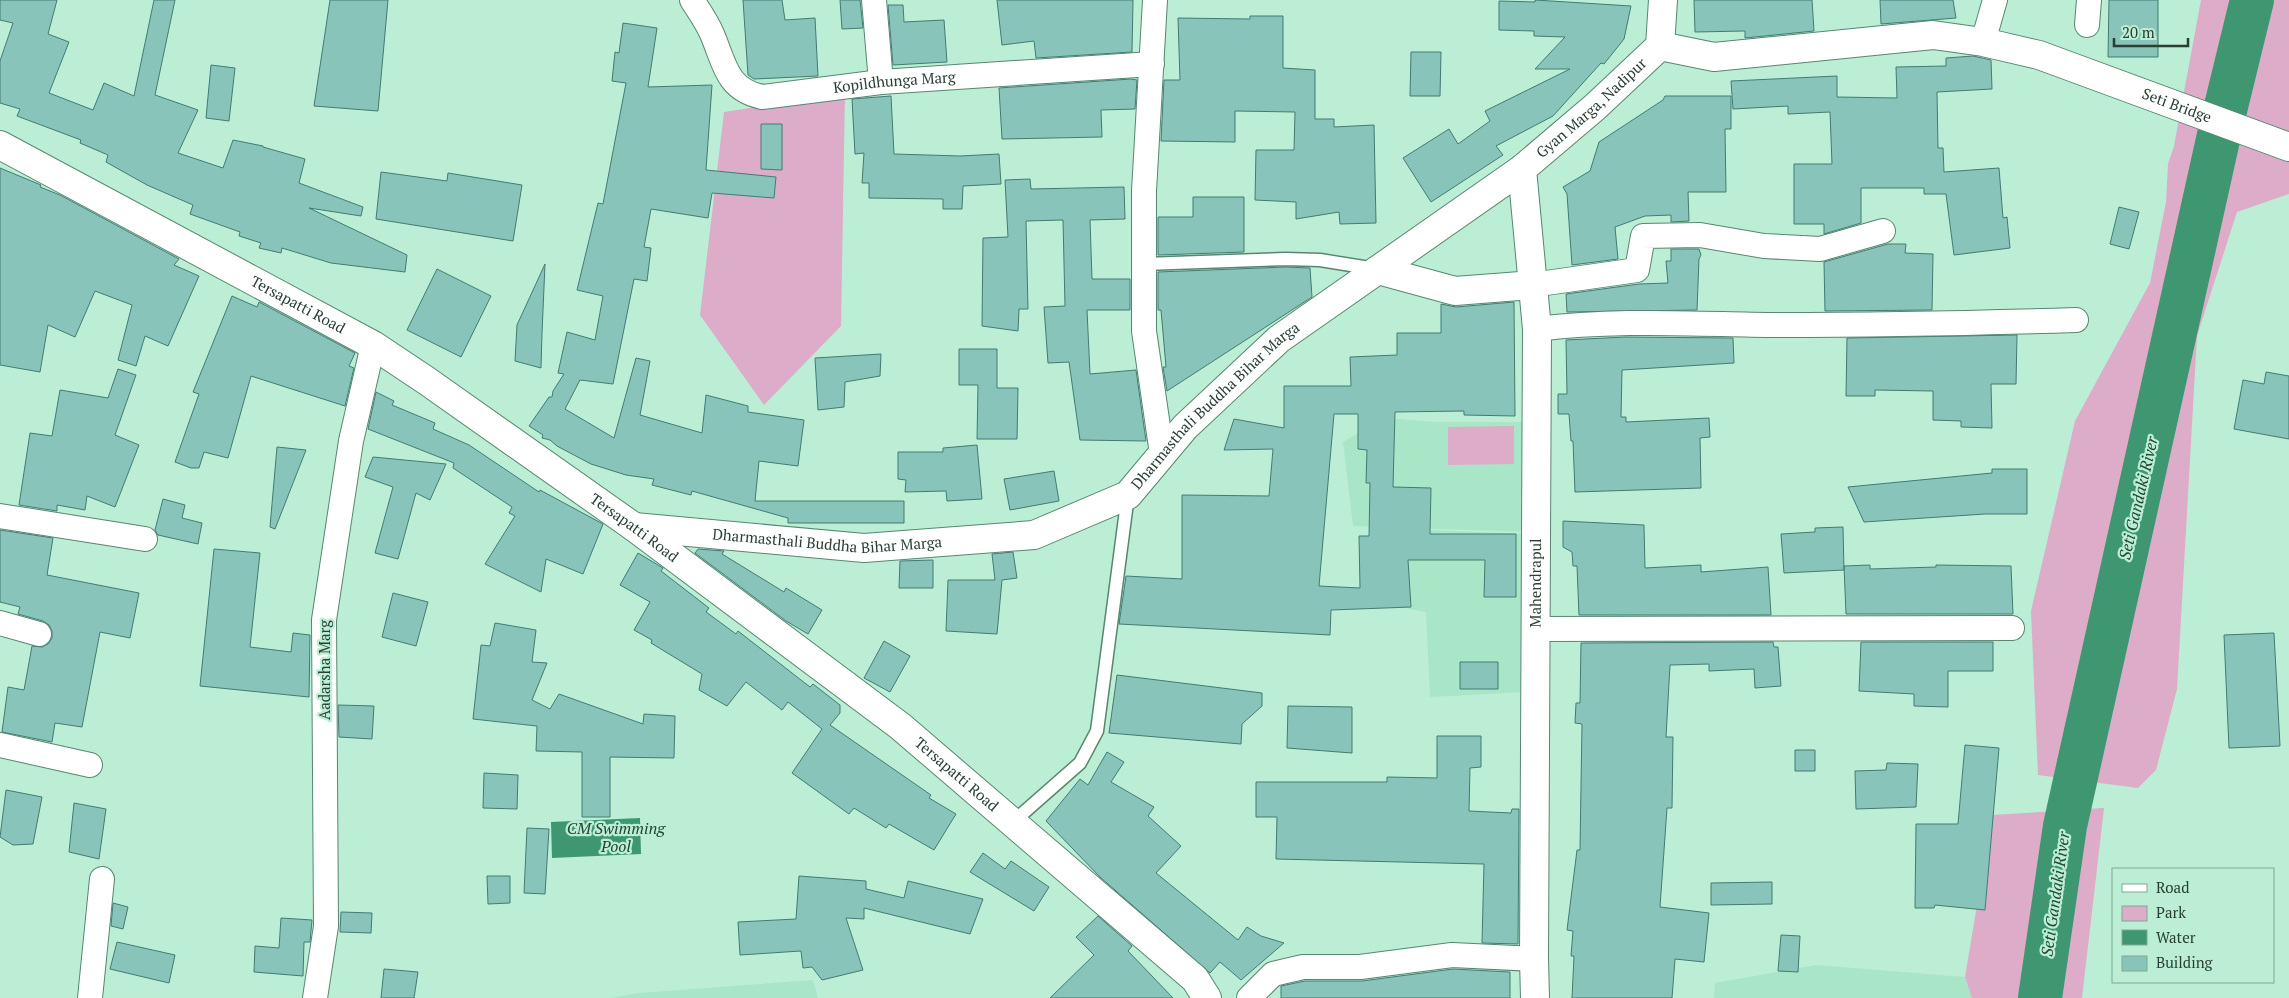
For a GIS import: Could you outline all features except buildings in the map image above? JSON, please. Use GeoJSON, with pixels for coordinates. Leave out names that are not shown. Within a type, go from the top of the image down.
{"type":"FeatureCollection","features":[{"type":"Feature","properties":{"kind":"main road"},"geometry":{"type":"LineString","coordinates":[[1660,46],[1663,0]]}},
{"type":"Feature","properties":{"kind":"main road","name":"Seti Bridge"},"geometry":{"type":"LineString","coordinates":[[1660,46],[1714,57],[1933,35],[1983,42],[2039,55],[2289,147]]}},
{"type":"Feature","properties":{"kind":"main road","name":"Gyan Marga, Nadipur"},"geometry":{"type":"LineString","coordinates":[[1522,169],[1595,107],[1660,46]]}},
{"type":"Feature","properties":{"kind":"main road","name":"Tersapatti Road"},"geometry":{"type":"LineString","coordinates":[[0,145],[373,345],[634,527],[900,726],[1196,979],[1207,998]]}},
{"type":"Feature","properties":{"kind":"main road","name":"Dharmasthali Buddha Bihar Marga"},"geometry":{"type":"LineString","coordinates":[[634,527],[864,548],[1034,535],[1128,494],[1185,427],[1279,339],[1522,169]]}},
{"type":"Feature","properties":{"kind":"main road","name":"Mahendrapul"},"geometry":{"type":"LineString","coordinates":[[1522,169],[1537,329],[1535,998]]}},
{"type":"Feature","properties":{"kind":"main road"},"geometry":{"type":"LineString","coordinates":[[1378,270],[1455,291],[1532,285]]}},
{"type":"Feature","properties":{"kind":"street","name":"Kopildhunga Marg"},"geometry":{"type":"LineString","coordinates":[[692,0],[711,32],[730,78],[746,93],[762,97],[881,82],[1152,64]]}},
{"type":"Feature","properties":{"kind":"street"},"geometry":{"type":"LineString","coordinates":[[874,0],[881,82]]}},
{"type":"Feature","properties":{"kind":"street"},"geometry":{"type":"LineString","coordinates":[[1155,0],[1144,191],[1144,331],[1162,454]]}},
{"type":"Feature","properties":{"kind":"street"},"geometry":{"type":"LineString","coordinates":[[1983,42],[1995,0]]}},
{"type":"Feature","properties":{"kind":"street"},"geometry":{"type":"LineString","coordinates":[[2087,25],[2089,0]]}},
{"type":"Feature","properties":{"kind":"street"},"geometry":{"type":"LineString","coordinates":[[1532,285],[1637,270],[1644,236],[1700,236],[1764,246],[1820,248],[1883,231]]}},
{"type":"Feature","properties":{"kind":"street"},"geometry":{"type":"LineString","coordinates":[[1537,329],[1564,326],[1640,324],[1941,324],[2076,320]]}},
{"type":"Feature","properties":{"kind":"street","name":"Aadarsha Marg"},"geometry":{"type":"LineString","coordinates":[[315,998],[326,926],[324,620],[351,441],[373,345]]}},
{"type":"Feature","properties":{"kind":"street"},"geometry":{"type":"LineString","coordinates":[[0,516],[145,539]]}},
{"type":"Feature","properties":{"kind":"street"},"geometry":{"type":"LineString","coordinates":[[0,623],[39,634]]}},
{"type":"Feature","properties":{"kind":"street"},"geometry":{"type":"LineString","coordinates":[[1536,629],[2012,628]]}},
{"type":"Feature","properties":{"kind":"street"},"geometry":{"type":"LineString","coordinates":[[0,745],[90,765]]}},
{"type":"Feature","properties":{"kind":"street"},"geometry":{"type":"LineString","coordinates":[[90,998],[102,879]]}},
{"type":"Feature","properties":{"kind":"street"},"geometry":{"type":"LineString","coordinates":[[1249,998],[1272,974],[1303,967],[1360,967],[1452,955],[1534,959]]}},
{"type":"Feature","properties":{"kind":"lane"},"geometry":{"type":"LineString","coordinates":[[1144,264],[1320,260],[1378,270]]}},
{"type":"Feature","properties":{"kind":"lane"},"geometry":{"type":"LineString","coordinates":[[1013,822],[1080,763],[1097,731],[1128,494]]}},
{"type":"Feature","properties":{"kind":"shaded area"},"geometry":{"type":"Polygon","coordinates":[[[1385,418],[1435,422],[1532,422],[1531,532],[1353,526],[1343,442],[1385,418]]]}},
{"type":"Feature","properties":{"kind":"shaded area"},"geometry":{"type":"Polygon","coordinates":[[[1403,529],[1529,534],[1525,692],[1430,697],[1426,612],[1405,608],[1403,529]]]}},
{"type":"Feature","properties":{"kind":"shaded area"},"geometry":{"type":"Polygon","coordinates":[[[1816,965],[1965,977],[1972,998],[1714,998],[1715,983],[1816,965]]]}},
{"type":"Feature","properties":{"kind":"shaded area"},"geometry":{"type":"Polygon","coordinates":[[[813,980],[818,998],[610,998],[639,993],[813,980]]]}},
{"type":"Feature","properties":{"kind":"green space"},"geometry":{"type":"Polygon","coordinates":[[[2201,0],[2289,0],[2289,194],[2237,212],[2197,336],[2177,689],[2156,770],[2138,788],[2038,775],[2031,611],[2075,421],[2150,283],[2166,202],[2168,164],[2174,146],[2201,0]]]}},
{"type":"Feature","properties":{"kind":"green space"},"geometry":{"type":"Polygon","coordinates":[[[845,93],[841,326],[764,405],[700,315],[724,112],[845,93]]]}},
{"type":"Feature","properties":{"kind":"green space"},"geometry":{"type":"Polygon","coordinates":[[[1514,426],[1514,464],[1448,465],[1448,427],[1514,426]]]}},
{"type":"Feature","properties":{"kind":"green space"},"geometry":{"type":"Polygon","coordinates":[[[2104,808],[2082,998],[1972,998],[1965,977],[1992,815],[2104,808]]]}},
{"type":"Feature","properties":{"kind":"water","name":"CM Swimming Pool"},"geometry":{"type":"Polygon","coordinates":[[[640,818],[641,854],[552,858],[551,822],[640,818]]]}},
{"type":"Feature","properties":{"kind":"waterway","name":"Seti Gandaki River"},"geometry":{"type":"LineString","coordinates":[[2040,998],[2065,826],[2219,135],[2252,0]]}}]}
